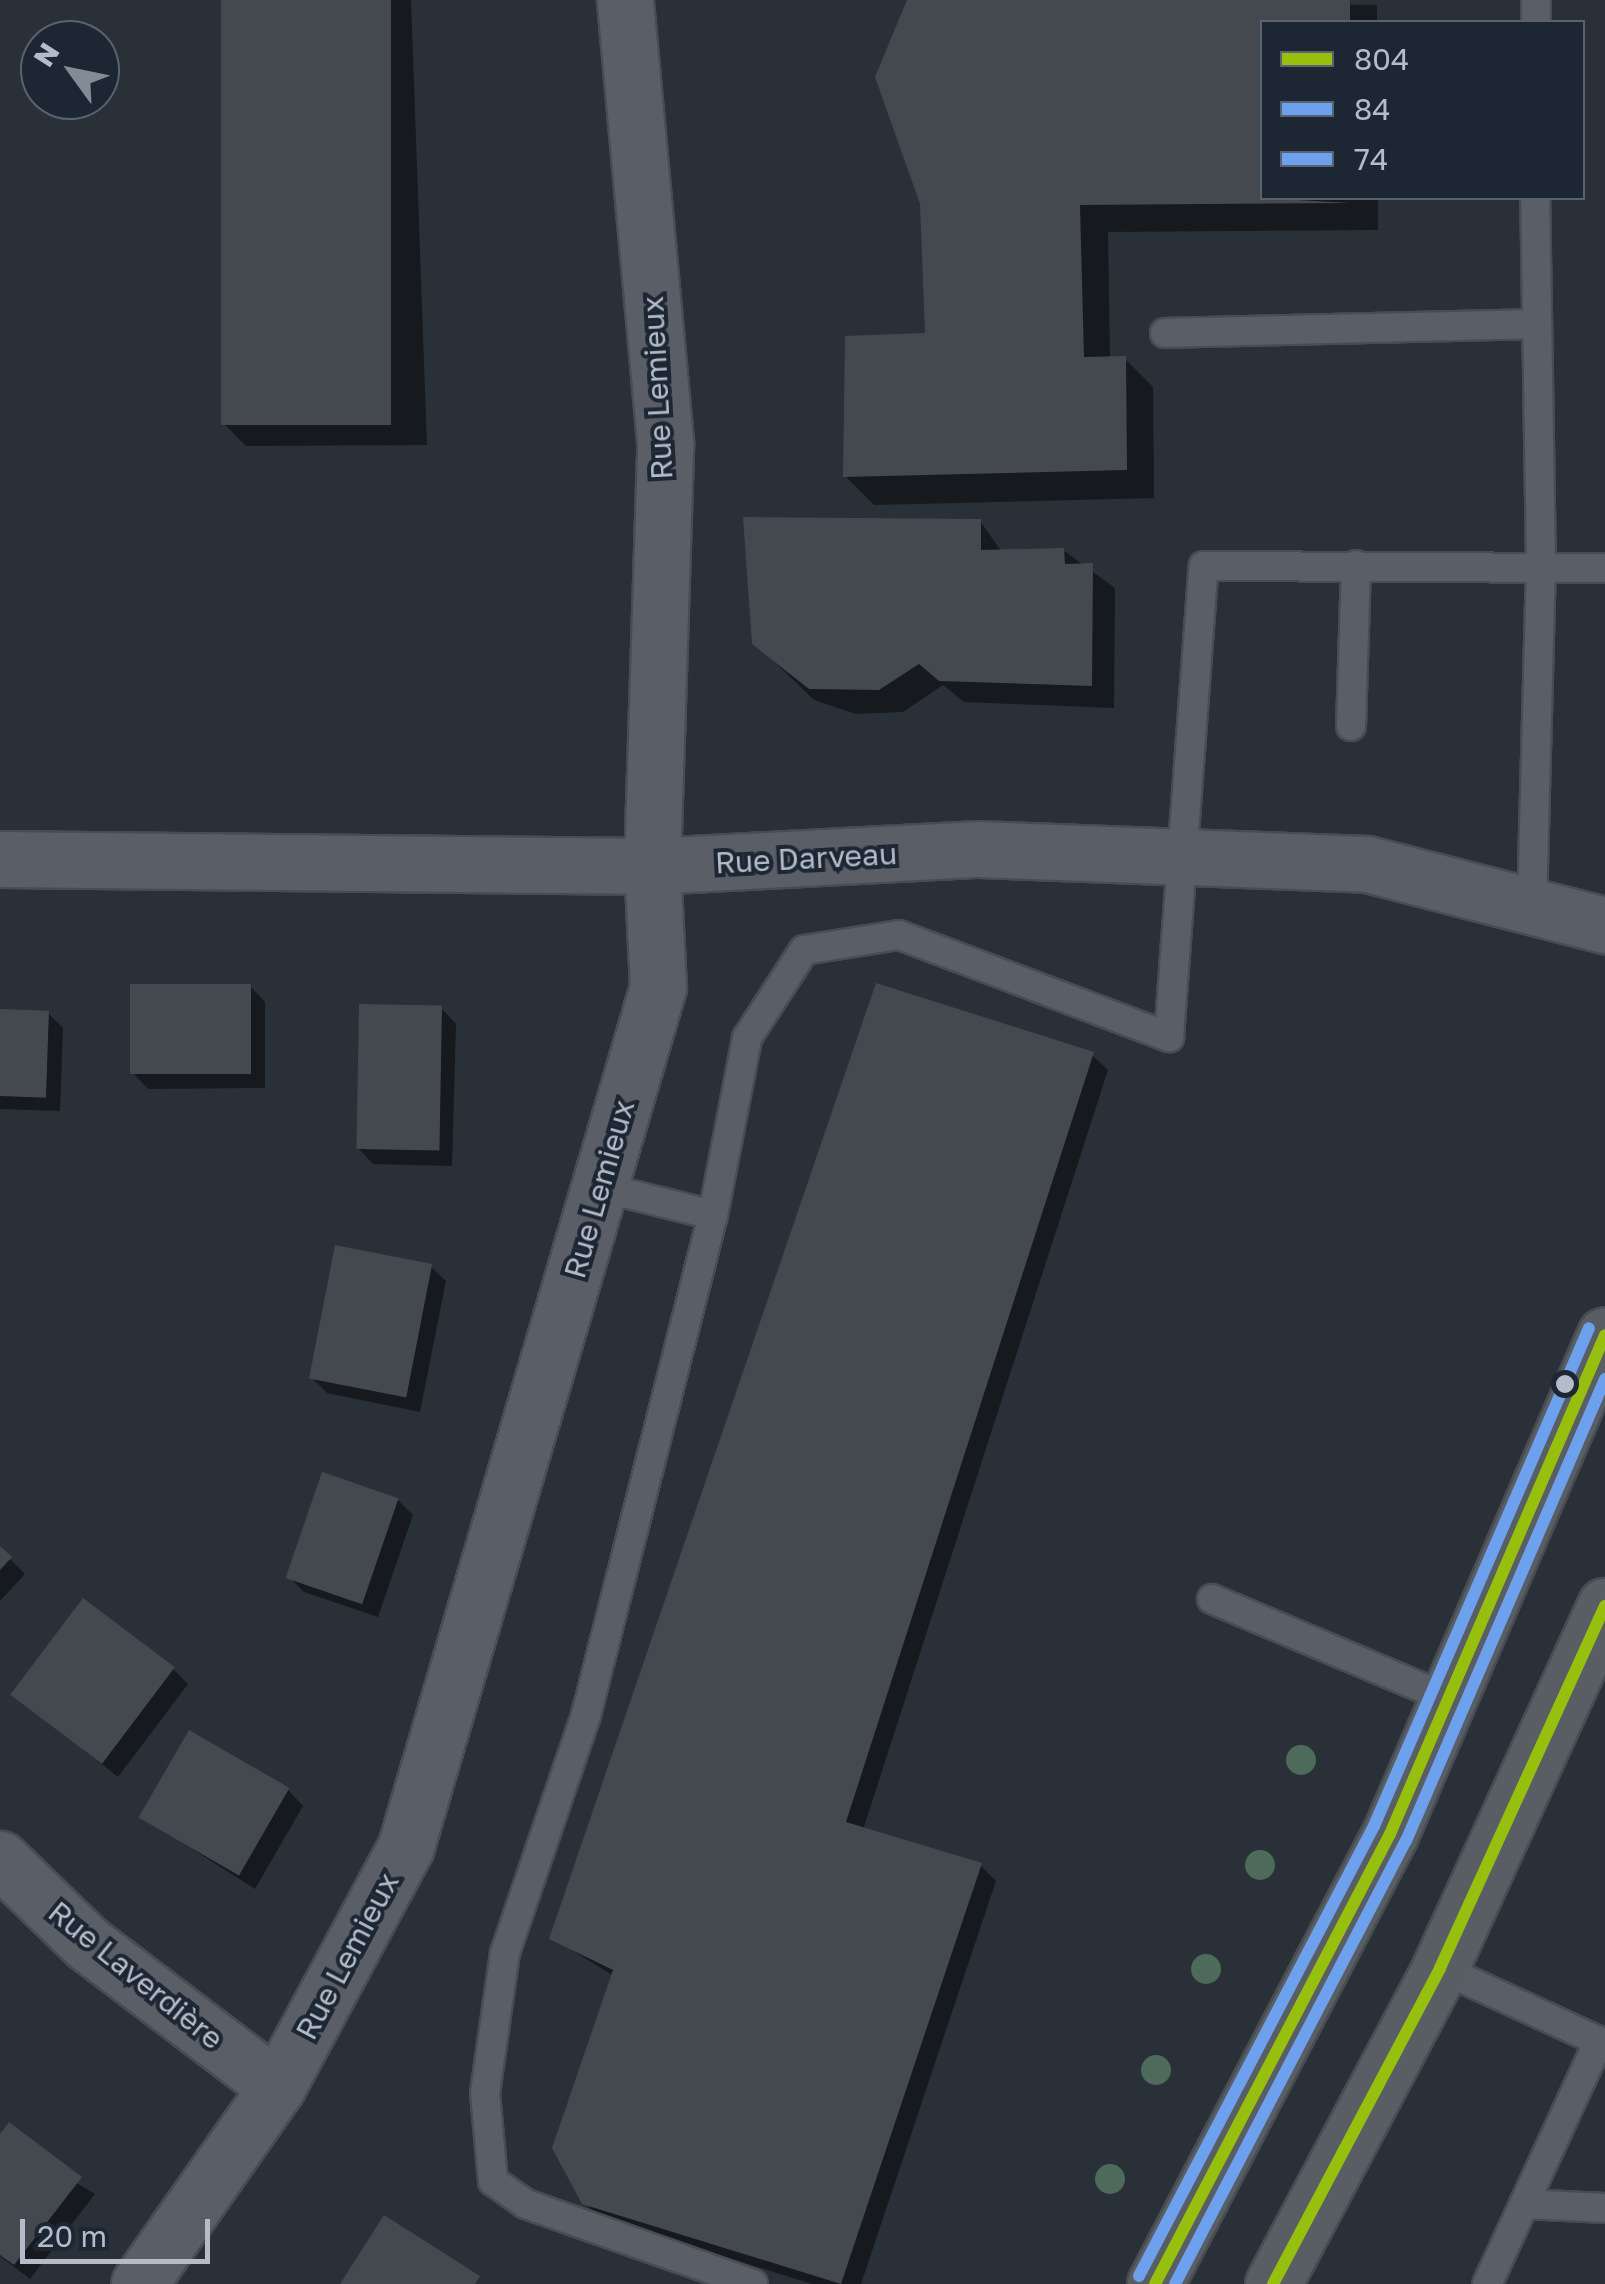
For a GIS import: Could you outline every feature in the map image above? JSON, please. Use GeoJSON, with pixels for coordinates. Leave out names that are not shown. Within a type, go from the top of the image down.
{"type":"FeatureCollection","features":[{"type":"Feature","properties":{"kind":"main road"},"geometry":{"type":"LineString","coordinates":[[1155,2284],[1390,1834],[1605,1335]]}},
{"type":"Feature","properties":{"kind":"main road"},"geometry":{"type":"LineString","coordinates":[[1273,2284],[1440,1968],[1605,1606]]}},
{"type":"Feature","properties":{"kind":"street","name":"Rue Lemieux"},"geometry":{"type":"LineString","coordinates":[[139,2284],[277,2087],[406,1846],[658,986],[652,866],[665,441],[625,0]]}},
{"type":"Feature","properties":{"kind":"street","name":"Rue Darveau"},"geometry":{"type":"LineString","coordinates":[[0,860],[652,866],[979,849],[1367,864],[1605,925]]}},
{"type":"Feature","properties":{"kind":"street","name":"Rue Laverdière"},"geometry":{"type":"LineString","coordinates":[[0,1859],[88,1943],[277,2087]]}},
{"type":"Feature","properties":{"kind":"lane"},"geometry":{"type":"LineString","coordinates":[[1532,907],[1540,566],[1535,200]]}},
{"type":"Feature","properties":{"kind":"lane"},"geometry":{"type":"LineString","coordinates":[[1166,334],[1534,324]]}},
{"type":"Feature","properties":{"kind":"lane"},"geometry":{"type":"LineString","coordinates":[[1351,726],[1356,565]]}},
{"type":"Feature","properties":{"kind":"lane"},"geometry":{"type":"LineString","coordinates":[[754,2284],[526,2204],[493,2181],[485,2137],[505,1953],[586,1714],[713,1215],[747,1038],[804,950],[900,935],[1169,1038],[1189,858],[1204,566],[1605,568]]}},
{"type":"Feature","properties":{"kind":"lane"},"geometry":{"type":"LineString","coordinates":[[600,1187],[713,1215]]}},
{"type":"Feature","properties":{"kind":"lane"},"geometry":{"type":"LineString","coordinates":[[1212,1599],[1449,1699]]}},
{"type":"Feature","properties":{"kind":"lane"},"geometry":{"type":"LineString","coordinates":[[1440,1968],[1602,2040],[1487,2284]]}},
{"type":"Feature","properties":{"kind":"lane"},"geometry":{"type":"LineString","coordinates":[[1524,2204],[1605,2208]]}},
{"type":"Feature","properties":{"kind":"building"},"geometry":{"type":"Polygon","coordinates":[[[221,0],[391,0],[391,425],[221,425],[221,0]]]}},
{"type":"Feature","properties":{"kind":"building"},"geometry":{"type":"Polygon","coordinates":[[[907,0],[1350,0],[1350,20],[1260,20],[1260,200],[1351,203],[1080,205],[1084,357],[1126,356],[1127,470],[843,477],[845,336],[925,333],[920,204],[875,77],[907,0]]]}},
{"type":"Feature","properties":{"kind":"building"},"geometry":{"type":"Polygon","coordinates":[[[743,517],[981,519],[981,550],[1064,548],[1065,564],[1093,563],[1092,686],[939,681],[919,664],[879,690],[809,689],[752,644],[743,517]]]}},
{"type":"Feature","properties":{"kind":"building"},"geometry":{"type":"Polygon","coordinates":[[[876,983],[1094,1052],[846,1822],[982,1863],[841,2284],[582,2204],[552,2148],[613,1970],[549,1939],[876,983]]]}},
{"type":"Feature","properties":{"kind":"building"},"geometry":{"type":"Polygon","coordinates":[[[130,984],[251,984],[251,1074],[130,1074],[130,984]]]}},
{"type":"Feature","properties":{"kind":"building"},"geometry":{"type":"Polygon","coordinates":[[[359,1004],[442,1005],[439,1150],[356,1149],[359,1004]]]}},
{"type":"Feature","properties":{"kind":"building"},"geometry":{"type":"Polygon","coordinates":[[[0,1009],[49,1011],[46,1098],[0,1096],[0,1009]]]}},
{"type":"Feature","properties":{"kind":"building"},"geometry":{"type":"Polygon","coordinates":[[[335,1245],[432,1264],[406,1397],[309,1379],[335,1245]]]}},
{"type":"Feature","properties":{"kind":"building"},"geometry":{"type":"Polygon","coordinates":[[[322,1472],[399,1498],[362,1604],[286,1578],[322,1472]]]}},
{"type":"Feature","properties":{"kind":"building"},"geometry":{"type":"Polygon","coordinates":[[[0,1546],[12,1557],[0,1570],[0,1546]]]}},
{"type":"Feature","properties":{"kind":"building"},"geometry":{"type":"Polygon","coordinates":[[[83,1598],[175,1667],[102,1764],[10,1695],[83,1598]]]}},
{"type":"Feature","properties":{"kind":"building"},"geometry":{"type":"Polygon","coordinates":[[[189,1730],[289,1788],[239,1875],[138,1817],[189,1730]]]}},
{"type":"Feature","properties":{"kind":"building"},"geometry":{"type":"Polygon","coordinates":[[[9,2122],[82,2177],[14,2265],[0,2255],[0,2134],[9,2122]]]}},
{"type":"Feature","properties":{"kind":"building"},"geometry":{"type":"Polygon","coordinates":[[[384,2215],[480,2276],[475,2284],[340,2284],[384,2215]]]}},
{"type":"Feature","properties":{"kind":"transit line","name":"74"},"geometry":{"type":"LineString","coordinates":[[1139,2276],[1374,1826],[1589,1328]]}},
{"type":"Feature","properties":{"kind":"transit line","name":"804"},"geometry":{"type":"LineString","coordinates":[[1155,2284],[1390,1834],[1605,1335]]}},
{"type":"Feature","properties":{"kind":"transit line","name":"84"},"geometry":{"type":"LineString","coordinates":[[1175,2284],[1406,1841],[1605,1379]]}},
{"type":"Feature","properties":{"kind":"transit line","name":"804"},"geometry":{"type":"LineString","coordinates":[[1273,2284],[1440,1968],[1605,1606]]}}]}
